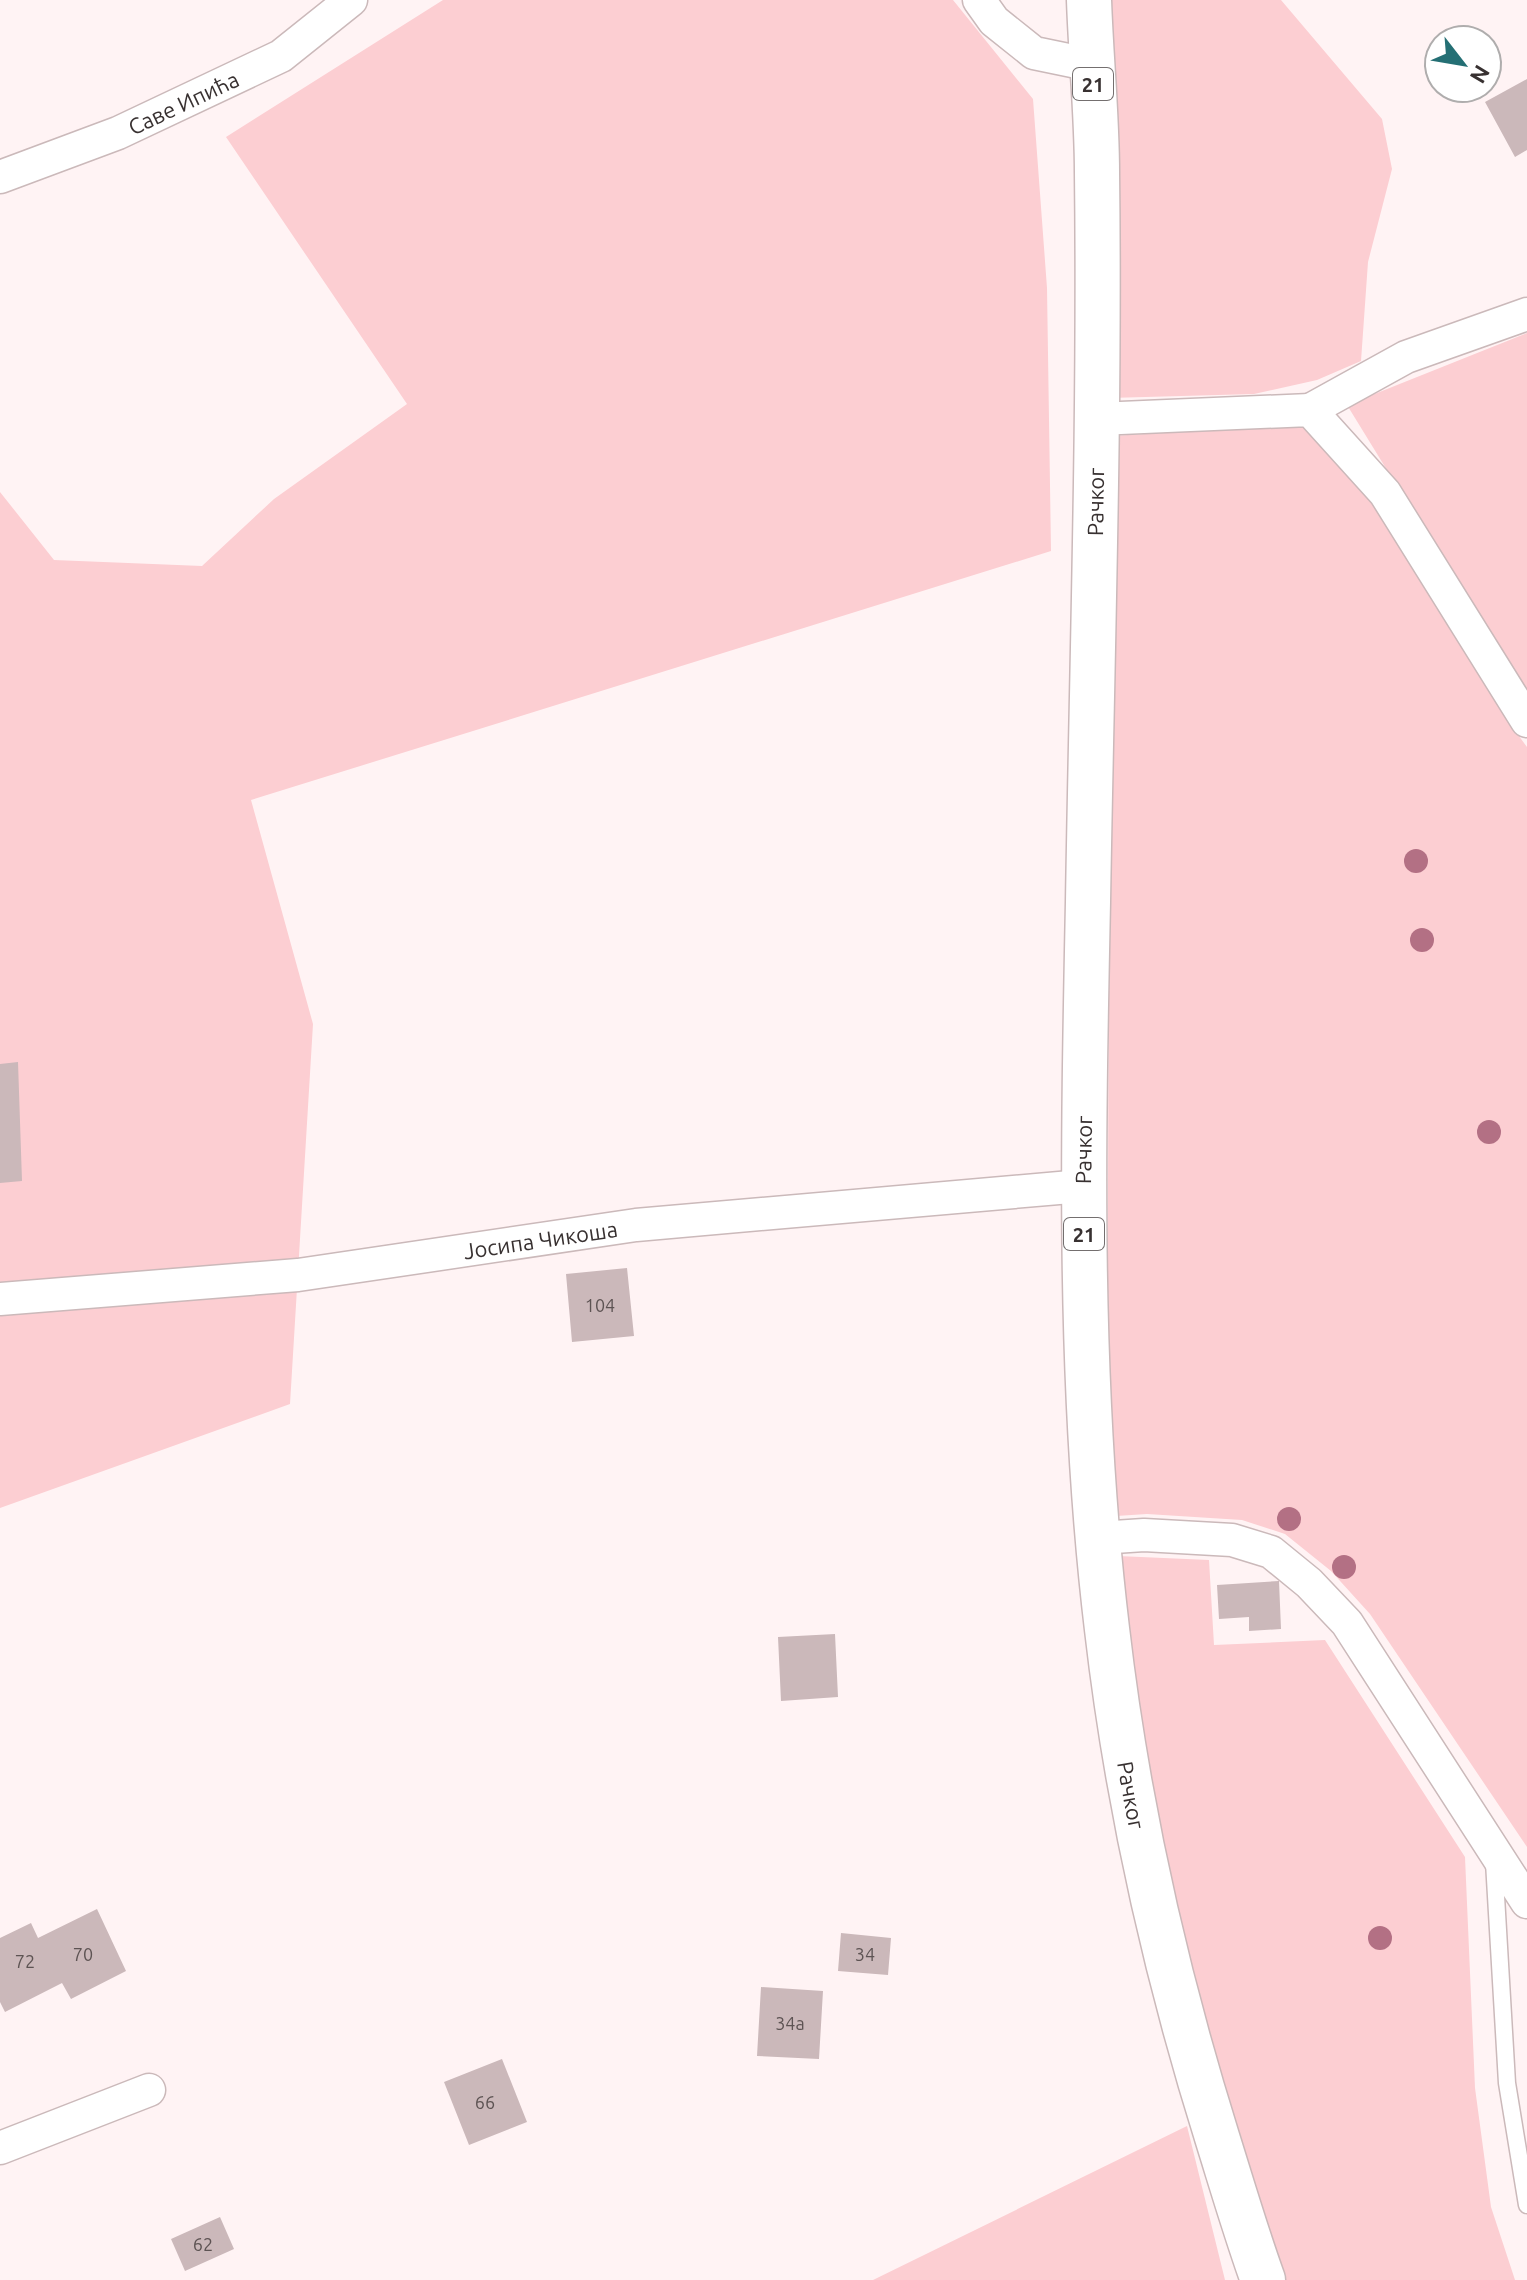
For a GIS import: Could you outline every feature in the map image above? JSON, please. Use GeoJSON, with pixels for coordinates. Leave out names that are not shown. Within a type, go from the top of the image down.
{"type":"FeatureCollection","features":[{"type":"Feature","properties":{"kind":"main road","name":"Рачког"},"geometry":{"type":"LineString","coordinates":[[1089,0],[1097,168],[1097,419],[1082,1186],[1090,1413],[1099,1538],[1122,1738],[1152,1897],[1191,2053],[1263,2280]]}},
{"type":"Feature","properties":{"kind":"street","name":"Саве Ипића"},"geometry":{"type":"LineString","coordinates":[[0,177],[118,133],[281,56],[351,0]]}},
{"type":"Feature","properties":{"kind":"street"},"geometry":{"type":"LineString","coordinates":[[979,0],[994,21],[1034,53],[1092,65]]}},
{"type":"Feature","properties":{"kind":"street"},"geometry":{"type":"LineString","coordinates":[[1097,419],[1310,410],[1406,357],[1527,314]]}},
{"type":"Feature","properties":{"kind":"street"},"geometry":{"type":"LineString","coordinates":[[1310,410],[1385,493],[1527,721]]}},
{"type":"Feature","properties":{"kind":"street","name":"Јосипа Чикоша"},"geometry":{"type":"LineString","coordinates":[[0,1299],[298,1275],[636,1225],[1082,1186]]}},
{"type":"Feature","properties":{"kind":"street"},"geometry":{"type":"LineString","coordinates":[[1099,1538],[1144,1535],[1232,1540],[1271,1552],[1309,1583],[1347,1623],[1527,1902]]}},
{"type":"Feature","properties":{"kind":"street"},"geometry":{"type":"LineString","coordinates":[[0,2148],[149,2090]]}},
{"type":"Feature","properties":{"kind":"lane"},"geometry":{"type":"LineString","coordinates":[[1493,1849],[1507,2083],[1527,2205]]}},
{"type":"Feature","properties":{"kind":"shaded area"},"geometry":{"type":"Polygon","coordinates":[[[443,0],[953,0],[1033,99],[1047,288],[1051,551],[251,800],[313,1024],[290,1404],[0,1508],[0,492],[54,560],[202,566],[274,499],[407,404],[226,137],[443,0]]]}},
{"type":"Feature","properties":{"kind":"shaded area"},"geometry":{"type":"Polygon","coordinates":[[[1104,0],[1281,0],[1382,119],[1392,169],[1368,262],[1361,361],[1317,380],[1254,394],[1109,398],[1104,0]]]}},
{"type":"Feature","properties":{"kind":"shaded area"},"geometry":{"type":"Polygon","coordinates":[[[1527,333],[1527,698],[1347,405],[1527,333]]]}},
{"type":"Feature","properties":{"kind":"shaded area"},"geometry":{"type":"Polygon","coordinates":[[[1320,417],[1503,714],[1527,747],[1527,1847],[1370,1614],[1331,1571],[1285,1534],[1242,1520],[1147,1514],[1116,1516],[1107,1436],[1111,436],[1263,427],[1320,417]]]}},
{"type":"Feature","properties":{"kind":"shaded area"},"geometry":{"type":"Polygon","coordinates":[[[1118,1556],[1209,1560],[1214,1645],[1325,1640],[1465,1857],[1475,2088],[1491,2207],[1515,2280],[1280,2280],[1205,2035],[1143,1767],[1118,1556]]]}},
{"type":"Feature","properties":{"kind":"shaded area"},"geometry":{"type":"Polygon","coordinates":[[[1187,2126],[1225,2280],[873,2280],[1187,2126]]]}},
{"type":"Feature","properties":{"kind":"building"},"geometry":{"type":"Polygon","coordinates":[[[1527,79],[1527,150],[1515,157],[1486,104],[1503,104],[1503,92],[1527,79]]]}},
{"type":"Feature","properties":{"kind":"building"},"geometry":{"type":"Polygon","coordinates":[[[18,1062],[22,1181],[0,1183],[0,1064],[18,1062]]]}},
{"type":"Feature","properties":{"kind":"building"},"geometry":{"type":"Polygon","coordinates":[[[627,1268],[634,1336],[572,1342],[566,1274],[627,1268]]]}},
{"type":"Feature","properties":{"kind":"building"},"geometry":{"type":"Polygon","coordinates":[[[1279,1581],[1281,1629],[1249,1631],[1249,1617],[1219,1619],[1217,1585],[1279,1581]]]}},
{"type":"Feature","properties":{"kind":"building"},"geometry":{"type":"Polygon","coordinates":[[[835,1634],[838,1697],[781,1701],[778,1637],[835,1634]]]}},
{"type":"Feature","properties":{"kind":"building"},"geometry":{"type":"Polygon","coordinates":[[[97,1909],[126,1971],[71,1999],[62,1983],[5,2012],[0,2002],[0,1938],[31,1923],[38,1938],[97,1909]]]}},
{"type":"Feature","properties":{"kind":"building"},"geometry":{"type":"Polygon","coordinates":[[[841,1933],[891,1938],[888,1975],[838,1971],[841,1933]]]}},
{"type":"Feature","properties":{"kind":"building"},"geometry":{"type":"Polygon","coordinates":[[[761,1987],[823,1991],[819,2059],[757,2056],[761,1987]]]}},
{"type":"Feature","properties":{"kind":"building"},"geometry":{"type":"Polygon","coordinates":[[[502,2059],[527,2122],[469,2145],[444,2082],[502,2059]]]}},
{"type":"Feature","properties":{"kind":"building"},"geometry":{"type":"Polygon","coordinates":[[[220,2217],[234,2249],[185,2271],[171,2239],[220,2217]]]}}]}
